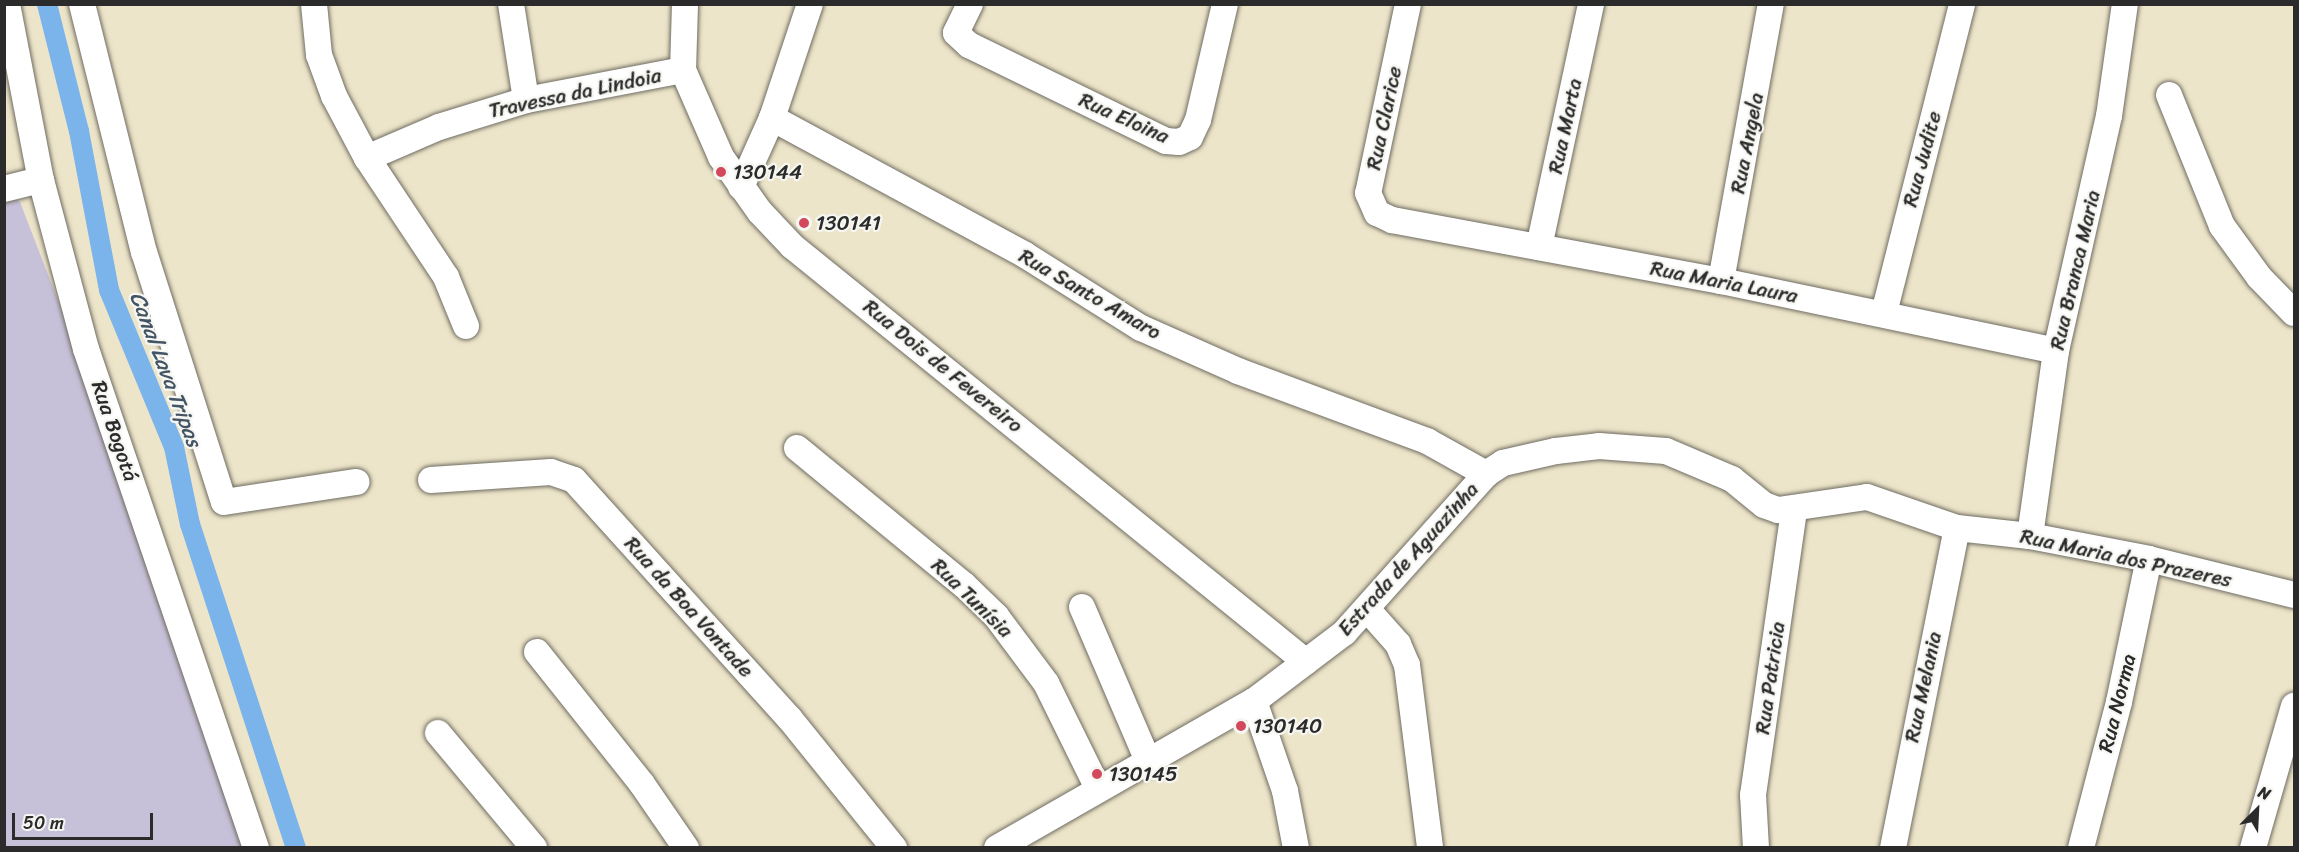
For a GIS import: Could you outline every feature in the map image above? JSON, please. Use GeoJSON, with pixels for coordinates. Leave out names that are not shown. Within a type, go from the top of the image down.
{"type":"FeatureCollection","features":[{"type":"Feature","properties":{"kind":"street","name":"Rua Bogotá"},"geometry":{"type":"LineString","coordinates":[[7,4],[41,180],[86,349],[256,848]]}},
{"type":"Feature","properties":{"kind":"street"},"geometry":{"type":"LineString","coordinates":[[82,4],[144,252],[224,502],[357,482]]}},
{"type":"Feature","properties":{"kind":"street"},"geometry":{"type":"LineString","coordinates":[[314,4],[313,22],[323,65],[334,96],[367,158],[446,277],[466,326]]}},
{"type":"Feature","properties":{"kind":"street"},"geometry":{"type":"LineString","coordinates":[[511,4],[526,100]]}},
{"type":"Feature","properties":{"kind":"street","name":"Rua Dois de Fevereiro"},"geometry":{"type":"LineString","coordinates":[[685,4],[683,70],[710,135],[741,187],[792,246],[1306,662]]}},
{"type":"Feature","properties":{"kind":"street"},"geometry":{"type":"LineString","coordinates":[[741,187],[772,118],[810,4]]}},
{"type":"Feature","properties":{"kind":"street","name":"Rua Eloina"},"geometry":{"type":"LineString","coordinates":[[967,9],[956,33],[969,45],[1166,141],[1179,142],[1190,137],[1198,120],[1225,4]]}},
{"type":"Feature","properties":{"kind":"street","name":"Rua Clarice"},"geometry":{"type":"LineString","coordinates":[[1392,220],[1377,213],[1368,194],[1408,4]]}},
{"type":"Feature","properties":{"kind":"street","name":"Rua Marta"},"geometry":{"type":"LineString","coordinates":[[1539,248],[1591,4]]}},
{"type":"Feature","properties":{"kind":"street","name":"Rua Angela"},"geometry":{"type":"LineString","coordinates":[[1721,281],[1771,4]]}},
{"type":"Feature","properties":{"kind":"street","name":"Rua Judite"},"geometry":{"type":"LineString","coordinates":[[1884,313],[1962,4]]}},
{"type":"Feature","properties":{"kind":"street","name":"Rua Branca Maria"},"geometry":{"type":"LineString","coordinates":[[2030,536],[2056,351],[2109,116],[2125,4]]}},
{"type":"Feature","properties":{"kind":"street","name":"Travessa da Lindoia"},"geometry":{"type":"LineString","coordinates":[[367,158],[439,127],[526,100],[683,70]]}},
{"type":"Feature","properties":{"kind":"street"},"geometry":{"type":"LineString","coordinates":[[2169,95],[2222,226],[2259,277],[2295,313]]}},
{"type":"Feature","properties":{"kind":"street","name":"Rua Santo Amaro"},"geometry":{"type":"LineString","coordinates":[[772,118],[1024,255],[1141,328],[1238,371],[1427,441],[1486,474]]}},
{"type":"Feature","properties":{"kind":"street"},"geometry":{"type":"LineString","coordinates":[[4,189],[41,180]]}},
{"type":"Feature","properties":{"kind":"street","name":"Rua Maria Laura"},"geometry":{"type":"LineString","coordinates":[[1392,220],[1884,313],[2056,351]]}},
{"type":"Feature","properties":{"kind":"street","name":"Estrada de Aguazinha"},"geometry":{"type":"LineString","coordinates":[[997,848],[1098,788],[1149,763],[1254,701],[1306,662],[1366,609],[1449,510],[1486,474],[1503,463],[1599,446],[1666,451],[1732,479],[1764,505],[1778,510],[1867,497],[1957,528]]}},
{"type":"Feature","properties":{"kind":"street","name":"Rua Tunísia"},"geometry":{"type":"LineString","coordinates":[[797,448],[964,585],[996,616],[1046,683],[1098,788]]}},
{"type":"Feature","properties":{"kind":"street","name":"Rua da Boa Vontade"},"geometry":{"type":"LineString","coordinates":[[431,480],[551,472],[574,480],[790,719],[894,848]]}},
{"type":"Feature","properties":{"kind":"street","name":"Rua Patricia"},"geometry":{"type":"LineString","coordinates":[[1756,848],[1753,795],[1794,509]]}},
{"type":"Feature","properties":{"kind":"street","name":"Rua Maria dos Prazeres"},"geometry":{"type":"LineString","coordinates":[[1957,528],[2030,536],[2149,559],[2295,595]]}},
{"type":"Feature","properties":{"kind":"street","name":"Rua Melania"},"geometry":{"type":"LineString","coordinates":[[1893,848],[1957,528]]}},
{"type":"Feature","properties":{"kind":"street","name":"Rua Norma"},"geometry":{"type":"LineString","coordinates":[[2081,848],[2119,702],[2149,559]]}},
{"type":"Feature","properties":{"kind":"street"},"geometry":{"type":"LineString","coordinates":[[1082,607],[1149,763]]}},
{"type":"Feature","properties":{"kind":"street"},"geometry":{"type":"LineString","coordinates":[[1366,609],[1398,644],[1407,665],[1430,848]]}},
{"type":"Feature","properties":{"kind":"street"},"geometry":{"type":"LineString","coordinates":[[537,652],[642,784],[686,848]]}},
{"type":"Feature","properties":{"kind":"street"},"geometry":{"type":"LineString","coordinates":[[1254,701],[1286,791],[1296,848]]}},
{"type":"Feature","properties":{"kind":"street"},"geometry":{"type":"LineString","coordinates":[[2253,848],[2295,706]]}},
{"type":"Feature","properties":{"kind":"street"},"geometry":{"type":"LineString","coordinates":[[438,733],[534,848]]}},
{"type":"Feature","properties":{"kind":"shaded area"},"geometry":{"type":"Polygon","coordinates":[[[4,188],[20,202],[160,565],[253,847],[5,847],[4,188]]]}},
{"type":"Feature","properties":{"kind":"waterway","name":"Canal Lava Tripas"},"geometry":{"type":"LineString","coordinates":[[47,4],[79,131],[109,290],[174,447],[190,524],[296,848]]}},
{"type":"Feature","properties":{"kind":"place","name":"130144"},"geometry":{"type":"Point","coordinates":[721,172]}},
{"type":"Feature","properties":{"kind":"place","name":"130141"},"geometry":{"type":"Point","coordinates":[804,223]}},
{"type":"Feature","properties":{"kind":"place","name":"130140"},"geometry":{"type":"Point","coordinates":[1241,726]}},
{"type":"Feature","properties":{"kind":"place","name":"130145"},"geometry":{"type":"Point","coordinates":[1097,774]}}]}
